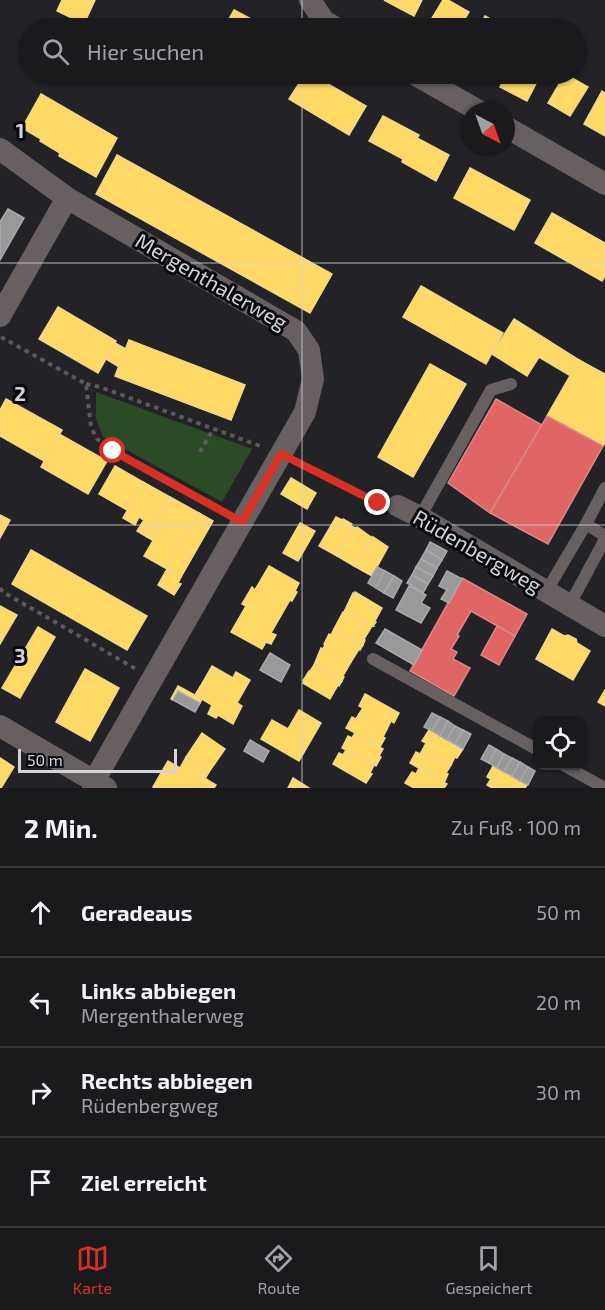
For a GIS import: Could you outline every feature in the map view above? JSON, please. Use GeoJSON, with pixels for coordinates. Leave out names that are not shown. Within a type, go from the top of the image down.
{"type":"FeatureCollection","features":[{"type":"Feature","properties":{"kind":"street"},"geometry":{"type":"LineString","coordinates":[[310,0],[322,18]]}},
{"type":"Feature","properties":{"kind":"street"},"geometry":{"type":"LineString","coordinates":[[432,84],[463,102]]}},
{"type":"Feature","properties":{"kind":"street"},"geometry":{"type":"LineString","coordinates":[[515,132],[605,184]]}},
{"type":"Feature","properties":{"kind":"street","name":"Mergenthalerweg"},"geometry":{"type":"LineString","coordinates":[[0,149],[67,198],[296,332],[309,350],[313,379],[304,412],[152,679],[98,786]]}},
{"type":"Feature","properties":{"kind":"street"},"geometry":{"type":"LineString","coordinates":[[0,316],[67,198]]}},
{"type":"Feature","properties":{"kind":"street","name":"Rüdenbergweg"},"geometry":{"type":"LineString","coordinates":[[398,506],[605,626]]}},
{"type":"Feature","properties":{"kind":"street"},"geometry":{"type":"LineString","coordinates":[[0,726],[98,786]]}},
{"type":"Feature","properties":{"kind":"lane"},"geometry":{"type":"LineString","coordinates":[[420,517],[490,390],[511,384]]}},
{"type":"Feature","properties":{"kind":"lane"},"geometry":{"type":"LineString","coordinates":[[546,592],[605,488]]}},
{"type":"Feature","properties":{"kind":"lane"},"geometry":{"type":"LineString","coordinates":[[569,606],[605,538],[586,524]]}},
{"type":"Feature","properties":{"kind":"lane"},"geometry":{"type":"LineString","coordinates":[[374,659],[533,748]]}},
{"type":"Feature","properties":{"kind":"lane"},"geometry":{"type":"LineString","coordinates":[[574,770],[605,788]]}},
{"type":"Feature","properties":{"kind":"path","name":"Rüdenbergweg"},"geometry":{"type":"LineString","coordinates":[[0,336],[86,384],[281,454],[378,503],[398,506]]}},
{"type":"Feature","properties":{"kind":"path"},"geometry":{"type":"LineString","coordinates":[[86,384],[91,427],[97,439],[113,451],[242,522]]}},
{"type":"Feature","properties":{"kind":"path"},"geometry":{"type":"LineString","coordinates":[[200,452],[213,429]]}},
{"type":"Feature","properties":{"kind":"path"},"geometry":{"type":"LineString","coordinates":[[0,588],[3,592],[152,679]]}},
{"type":"Feature","properties":{"kind":"green space"},"geometry":{"type":"Polygon","coordinates":[[[96,392],[252,449],[222,502],[103,437],[96,419],[96,392]]]}},
{"type":"Feature","properties":{"kind":"building: Wohnen"},"geometry":{"type":"Polygon","coordinates":[[[62,0],[95,0],[87,18],[72,18],[57,11],[62,0]]]}},
{"type":"Feature","properties":{"kind":"building: Wohnen"},"geometry":{"type":"Polygon","coordinates":[[[384,0],[422,0],[414,16],[384,0]]]}},
{"type":"Feature","properties":{"kind":"building: Wohnen"},"geometry":{"type":"Polygon","coordinates":[[[443,0],[448,0],[469,12],[465,18],[432,18],[443,0]]]}},
{"type":"Feature","properties":{"kind":"building: Wohnen"},"geometry":{"type":"Polygon","coordinates":[[[234,10],[249,18],[230,18],[234,10]]]}},
{"type":"Feature","properties":{"kind":"building: Wohnen"},"geometry":{"type":"Polygon","coordinates":[[[299,84],[328,84],[366,106],[349,135],[289,99],[299,84]]]}},
{"type":"Feature","properties":{"kind":"building: Wohnen"},"geometry":{"type":"Polygon","coordinates":[[[502,84],[536,84],[527,101],[500,87],[502,84]]]}},
{"type":"Feature","properties":{"kind":"building: Wohnen"},"geometry":{"type":"Polygon","coordinates":[[[559,84],[583,84],[588,87],[570,116],[548,103],[559,84]]]}},
{"type":"Feature","properties":{"kind":"building: Wohnen"},"geometry":{"type":"Polygon","coordinates":[[[602,91],[605,93],[605,136],[584,124],[602,91]]]}},
{"type":"Feature","properties":{"kind":"building: Wohnen"},"geometry":{"type":"Polygon","coordinates":[[[41,94],[117,138],[96,177],[59,156],[60,153],[22,128],[41,94]]]}},
{"type":"Feature","properties":{"kind":"building: Wohnen"},"geometry":{"type":"Polygon","coordinates":[[[383,116],[419,135],[417,138],[449,155],[436,181],[402,162],[403,159],[369,141],[383,116]]]}},
{"type":"Feature","properties":{"kind":"building: Wohnen"},"geometry":{"type":"Polygon","coordinates":[[[117,155],[332,274],[310,313],[96,194],[117,155]]]}},
{"type":"Feature","properties":{"kind":"building: Wohnen"},"geometry":{"type":"Polygon","coordinates":[[[470,168],[530,200],[514,230],[454,198],[470,168]]]}},
{"type":"Feature","properties":{"kind":"building: Wohnen"},"geometry":{"type":"Polygon","coordinates":[[[552,213],[605,243],[605,276],[602,281],[535,243],[552,213]]]}},
{"type":"Feature","properties":{"kind":"building: Wohnen"},"geometry":{"type":"Polygon","coordinates":[[[421,286],[503,333],[486,364],[403,317],[421,286]]]}},
{"type":"Feature","properties":{"kind":"building: Wohnen"},"geometry":{"type":"Polygon","coordinates":[[[58,307],[116,341],[98,373],[39,339],[58,307]]]}},
{"type":"Feature","properties":{"kind":"building: Wohnen"},"geometry":{"type":"Polygon","coordinates":[[[514,319],[579,360],[569,375],[539,357],[527,376],[492,354],[514,319]]]}},
{"type":"Feature","properties":{"kind":"building: Wohnen"},"geometry":{"type":"Polygon","coordinates":[[[129,340],[245,385],[231,420],[115,376],[129,340]]]}},
{"type":"Feature","properties":{"kind":"building: Wohnen"},"geometry":{"type":"Polygon","coordinates":[[[115,343],[126,349],[119,367],[106,359],[115,343]]]}},
{"type":"Feature","properties":{"kind":"building: Wohnen"},"geometry":{"type":"Polygon","coordinates":[[[579,360],[605,374],[605,443],[603,446],[547,416],[579,360]]]}},
{"type":"Feature","properties":{"kind":"building: Wohnen"},"geometry":{"type":"Polygon","coordinates":[[[430,364],[466,384],[413,477],[378,457],[430,364]]]}},
{"type":"Feature","properties":{"kind":"building: Wohnen"},"geometry":{"type":"Polygon","coordinates":[[[6,399],[62,430],[44,461],[0,436],[0,410],[6,399]]]}},
{"type":"Feature","properties":{"kind":"building: Wohnen"},"geometry":{"type":"Polygon","coordinates":[[[59,434],[107,461],[88,494],[41,467],[59,434]]]}},
{"type":"Feature","properties":{"kind":"building: Wohnen"},"geometry":{"type":"Polygon","coordinates":[[[115,466],[143,482],[127,510],[99,494],[115,466]]]}},
{"type":"Feature","properties":{"kind":"building: Wohnen"},"geometry":{"type":"Polygon","coordinates":[[[291,478],[316,493],[307,509],[281,494],[291,478]]]}},
{"type":"Feature","properties":{"kind":"building: Wohnen"},"geometry":{"type":"Polygon","coordinates":[[[143,482],[170,497],[147,537],[137,531],[144,520],[139,517],[135,525],[123,518],[143,482]]]}},
{"type":"Feature","properties":{"kind":"building: Wohnen"},"geometry":{"type":"Polygon","coordinates":[[[170,497],[199,513],[167,569],[144,556],[160,529],[154,526],[170,497]]]}},
{"type":"Feature","properties":{"kind":"building: Wohnen"},"geometry":{"type":"Polygon","coordinates":[[[199,513],[213,521],[181,577],[167,569],[199,513]]]}},
{"type":"Feature","properties":{"kind":"building: Wohnen"},"geometry":{"type":"Polygon","coordinates":[[[0,515],[10,520],[0,538],[0,515]]]}},
{"type":"Feature","properties":{"kind":"building: Wohnen"},"geometry":{"type":"Polygon","coordinates":[[[336,517],[352,524],[353,527],[337,556],[319,546],[336,517]]]}},
{"type":"Feature","properties":{"kind":"building: Wohnen"},"geometry":{"type":"Polygon","coordinates":[[[300,523],[315,531],[298,561],[283,553],[300,523]]]}},
{"type":"Feature","properties":{"kind":"building: Wohnen"},"geometry":{"type":"Polygon","coordinates":[[[154,526],[160,529],[154,541],[147,537],[154,526]]]}},
{"type":"Feature","properties":{"kind":"building: Wohnen"},"geometry":{"type":"Polygon","coordinates":[[[353,527],[357,527],[371,537],[354,566],[337,556],[353,527]]]}},
{"type":"Feature","properties":{"kind":"building: Wohnen"},"geometry":{"type":"Polygon","coordinates":[[[371,537],[388,547],[372,576],[354,566],[371,537]]]}},
{"type":"Feature","properties":{"kind":"building: Wohnen"},"geometry":{"type":"Polygon","coordinates":[[[31,550],[147,616],[127,650],[12,584],[31,550]]]}},
{"type":"Feature","properties":{"kind":"building: Wohnen"},"geometry":{"type":"Polygon","coordinates":[[[269,566],[299,583],[292,601],[290,600],[271,633],[276,635],[271,644],[266,642],[262,649],[231,632],[246,606],[242,604],[252,587],[255,590],[269,566]]]}},
{"type":"Feature","properties":{"kind":"building: Wohnen"},"geometry":{"type":"Polygon","coordinates":[[[167,569],[181,577],[178,583],[181,584],[174,595],[158,585],[167,569]]]}},
{"type":"Feature","properties":{"kind":"building: Wohnen"},"geometry":{"type":"Polygon","coordinates":[[[355,592],[382,608],[373,626],[345,610],[355,592]]]}},
{"type":"Feature","properties":{"kind":"building: Wohnen"},"geometry":{"type":"Polygon","coordinates":[[[0,606],[17,615],[0,644],[0,606]]]}},
{"type":"Feature","properties":{"kind":"building: Wohnen"},"geometry":{"type":"Polygon","coordinates":[[[345,610],[373,626],[364,639],[363,645],[334,629],[345,610]]]}},
{"type":"Feature","properties":{"kind":"building: Wohnen"},"geometry":{"type":"Polygon","coordinates":[[[38,627],[55,637],[20,698],[2,688],[38,627]]]}},
{"type":"Feature","properties":{"kind":"building: Wohnen"},"geometry":{"type":"Polygon","coordinates":[[[334,629],[363,645],[351,662],[324,647],[329,634],[331,635],[334,629]]]}},
{"type":"Feature","properties":{"kind":"building: Wohnen"},"geometry":{"type":"Polygon","coordinates":[[[552,629],[564,636],[568,635],[576,639],[577,643],[590,651],[573,680],[536,659],[552,629]]]}},
{"type":"Feature","properties":{"kind":"building: Wohnen"},"geometry":{"type":"Polygon","coordinates":[[[324,647],[351,662],[342,681],[314,665],[321,648],[324,647]]]}},
{"type":"Feature","properties":{"kind":"building: Wohnen"},"geometry":{"type":"Polygon","coordinates":[[[314,665],[342,681],[330,699],[303,683],[314,665]]]}},
{"type":"Feature","properties":{"kind":"building: Wohnen"},"geometry":{"type":"Polygon","coordinates":[[[212,666],[233,678],[231,681],[213,671],[203,688],[200,687],[212,666]]]}},
{"type":"Feature","properties":{"kind":"building: Wohnen"},"geometry":{"type":"Polygon","coordinates":[[[85,669],[119,688],[90,741],[56,722],[85,669]]]}},
{"type":"Feature","properties":{"kind":"building: Wohnen"},"geometry":{"type":"Polygon","coordinates":[[[213,671],[231,681],[236,672],[250,680],[237,703],[242,706],[233,724],[218,715],[216,718],[208,714],[212,705],[195,695],[200,687],[203,688],[213,671]]]}},
{"type":"Feature","properties":{"kind":"building: Wohnen"},"geometry":{"type":"Polygon","coordinates":[[[178,686],[202,699],[200,703],[178,691],[173,700],[171,699],[178,686]]]}},
{"type":"Feature","properties":{"kind":"building: Wohnen"},"geometry":{"type":"Polygon","coordinates":[[[605,690],[605,706],[598,702],[605,690]]]}},
{"type":"Feature","properties":{"kind":"building: Wohnen"},"geometry":{"type":"Polygon","coordinates":[[[365,694],[399,713],[394,723],[391,721],[387,729],[359,714],[363,708],[359,706],[365,694]]]}},
{"type":"Feature","properties":{"kind":"building: Wohnen"},"geometry":{"type":"Polygon","coordinates":[[[299,710],[321,723],[299,761],[261,739],[272,720],[288,729],[299,710]]]}},
{"type":"Feature","properties":{"kind":"building: Wohnen"},"geometry":{"type":"Polygon","coordinates":[[[359,714],[387,729],[380,747],[346,728],[352,717],[356,719],[359,714]]]}},
{"type":"Feature","properties":{"kind":"building: Wohnen"},"geometry":{"type":"Polygon","coordinates":[[[429,730],[463,749],[451,765],[423,749],[426,743],[422,741],[429,730]]]}},
{"type":"Feature","properties":{"kind":"building: Wohnen"},"geometry":{"type":"Polygon","coordinates":[[[202,733],[225,749],[209,772],[186,757],[202,733]]]}},
{"type":"Feature","properties":{"kind":"building: Wohnen"},"geometry":{"type":"Polygon","coordinates":[[[355,733],[383,749],[376,766],[342,748],[348,736],[352,738],[355,733]]]}},
{"type":"Feature","properties":{"kind":"building: Wohnen"},"geometry":{"type":"Polygon","coordinates":[[[423,749],[451,765],[444,783],[410,763],[416,752],[420,754],[423,749]]]}},
{"type":"Feature","properties":{"kind":"building: Wohnen"},"geometry":{"type":"Polygon","coordinates":[[[346,750],[374,765],[370,773],[372,774],[366,783],[333,764],[339,753],[343,755],[346,750]]]}},
{"type":"Feature","properties":{"kind":"building: Wohnen"},"geometry":{"type":"Polygon","coordinates":[[[186,757],[209,772],[205,779],[201,776],[194,788],[153,787],[168,761],[180,768],[186,757]]]}},
{"type":"Feature","properties":{"kind":"building: Wohnen"},"geometry":{"type":"Polygon","coordinates":[[[0,758],[14,767],[1,788],[0,788],[0,758]]]}},
{"type":"Feature","properties":{"kind":"building: Wohnen"},"geometry":{"type":"Polygon","coordinates":[[[493,766],[527,785],[525,788],[492,788],[487,785],[491,779],[487,777],[493,766]]]}},
{"type":"Feature","properties":{"kind":"building: Wohnen"},"geometry":{"type":"Polygon","coordinates":[[[419,768],[447,784],[444,788],[414,788],[405,783],[412,772],[416,774],[419,768]]]}},
{"type":"Feature","properties":{"kind":"building: Wohnen"},"geometry":{"type":"Polygon","coordinates":[[[201,776],[216,785],[214,788],[194,788],[201,776]]]}},
{"type":"Feature","properties":{"kind":"building: Wohnen"},"geometry":{"type":"Polygon","coordinates":[[[293,778],[309,788],[288,788],[293,778]]]}},
{"type":"Feature","properties":{"kind":"building: Handel"},"geometry":{"type":"Polygon","coordinates":[[[496,399],[542,425],[490,513],[448,483],[496,399]]]}},
{"type":"Feature","properties":{"kind":"building: Handel"},"geometry":{"type":"Polygon","coordinates":[[[547,416],[603,446],[548,544],[490,513],[547,416]]]}},
{"type":"Feature","properties":{"kind":"building: Handel"},"geometry":{"type":"Polygon","coordinates":[[[462,578],[527,614],[515,636],[471,611],[451,649],[457,652],[453,659],[470,668],[454,696],[410,671],[462,578]]]}},
{"type":"Feature","properties":{"kind":"building: Handel"},"geometry":{"type":"Polygon","coordinates":[[[497,626],[515,636],[499,665],[481,655],[497,626]]]}},
{"type":"Feature","properties":{"kind":"building: Industrie"},"geometry":{"type":"Polygon","coordinates":[[[8,209],[24,218],[0,260],[0,222],[8,209]]]}},
{"type":"Feature","properties":{"kind":"building: Industrie"},"geometry":{"type":"Polygon","coordinates":[[[430,542],[447,551],[442,560],[426,550],[430,542]]]}},
{"type":"Feature","properties":{"kind":"building: Industrie"},"geometry":{"type":"Polygon","coordinates":[[[426,550],[442,560],[437,568],[421,559],[426,550]]]}},
{"type":"Feature","properties":{"kind":"building: Industrie"},"geometry":{"type":"Polygon","coordinates":[[[421,559],[437,568],[433,576],[416,567],[421,559]]]}},
{"type":"Feature","properties":{"kind":"building: Industrie"},"geometry":{"type":"Polygon","coordinates":[[[377,567],[385,571],[376,588],[368,583],[377,567]]]}},
{"type":"Feature","properties":{"kind":"building: Industrie"},"geometry":{"type":"Polygon","coordinates":[[[416,567],[433,576],[428,584],[412,575],[416,567]]]}},
{"type":"Feature","properties":{"kind":"building: Industrie"},"geometry":{"type":"Polygon","coordinates":[[[385,571],[394,576],[384,593],[376,588],[385,571]]]}},
{"type":"Feature","properties":{"kind":"building: Industrie"},"geometry":{"type":"Polygon","coordinates":[[[447,571],[462,579],[449,603],[441,599],[447,590],[439,586],[447,571]]]}},
{"type":"Feature","properties":{"kind":"building: Industrie"},"geometry":{"type":"Polygon","coordinates":[[[412,575],[428,584],[423,593],[407,583],[412,575]]]}},
{"type":"Feature","properties":{"kind":"building: Industrie"},"geometry":{"type":"Polygon","coordinates":[[[394,576],[402,581],[393,598],[384,593],[394,576]]]}},
{"type":"Feature","properties":{"kind":"building: Industrie"},"geometry":{"type":"Polygon","coordinates":[[[409,586],[426,595],[421,603],[430,608],[421,623],[396,610],[409,586]]]}},
{"type":"Feature","properties":{"kind":"building: Industrie"},"geometry":{"type":"Polygon","coordinates":[[[385,629],[422,650],[414,665],[376,643],[385,629]]]}},
{"type":"Feature","properties":{"kind":"building: Industrie"},"geometry":{"type":"Polygon","coordinates":[[[270,653],[290,665],[281,682],[260,670],[270,653]]]}},
{"type":"Feature","properties":{"kind":"building: Industrie"},"geometry":{"type":"Polygon","coordinates":[[[178,691],[200,703],[195,712],[173,700],[178,691]]]}},
{"type":"Feature","properties":{"kind":"building: Industrie"},"geometry":{"type":"Polygon","coordinates":[[[432,713],[440,717],[432,731],[424,727],[432,713]]]}},
{"type":"Feature","properties":{"kind":"building: Industrie"},"geometry":{"type":"Polygon","coordinates":[[[440,717],[448,721],[440,736],[432,731],[440,717]]]}},
{"type":"Feature","properties":{"kind":"building: Industrie"},"geometry":{"type":"Polygon","coordinates":[[[448,721],[455,726],[447,740],[440,736],[448,721]]]}},
{"type":"Feature","properties":{"kind":"building: Industrie"},"geometry":{"type":"Polygon","coordinates":[[[455,726],[463,730],[455,744],[447,740],[455,726]]]}},
{"type":"Feature","properties":{"kind":"building: Industrie"},"geometry":{"type":"Polygon","coordinates":[[[463,730],[471,734],[463,749],[455,744],[463,730]]]}},
{"type":"Feature","properties":{"kind":"building: Industrie"},"geometry":{"type":"Polygon","coordinates":[[[250,740],[269,751],[263,762],[244,751],[250,740]]]}},
{"type":"Feature","properties":{"kind":"building: Industrie"},"geometry":{"type":"Polygon","coordinates":[[[489,745],[496,749],[489,763],[481,759],[489,745]]]}},
{"type":"Feature","properties":{"kind":"building: Industrie"},"geometry":{"type":"Polygon","coordinates":[[[496,749],[504,754],[497,768],[489,763],[496,749]]]}},
{"type":"Feature","properties":{"kind":"building: Industrie"},"geometry":{"type":"Polygon","coordinates":[[[504,754],[512,758],[504,772],[497,768],[504,754]]]}},
{"type":"Feature","properties":{"kind":"building: Industrie"},"geometry":{"type":"Polygon","coordinates":[[[512,758],[520,762],[512,776],[504,772],[512,758]]]}},
{"type":"Feature","properties":{"kind":"building: Industrie"},"geometry":{"type":"Polygon","coordinates":[[[520,762],[528,767],[520,781],[512,776],[520,762]]]}},
{"type":"Feature","properties":{"kind":"building: Industrie"},"geometry":{"type":"Polygon","coordinates":[[[528,767],[535,771],[528,785],[520,781],[528,767]]]}},
{"type":"Feature","properties":{"kind":"route"},"geometry":{"type":"LineString","coordinates":[[113,451],[242,522],[281,454],[378,503]]}}]}
